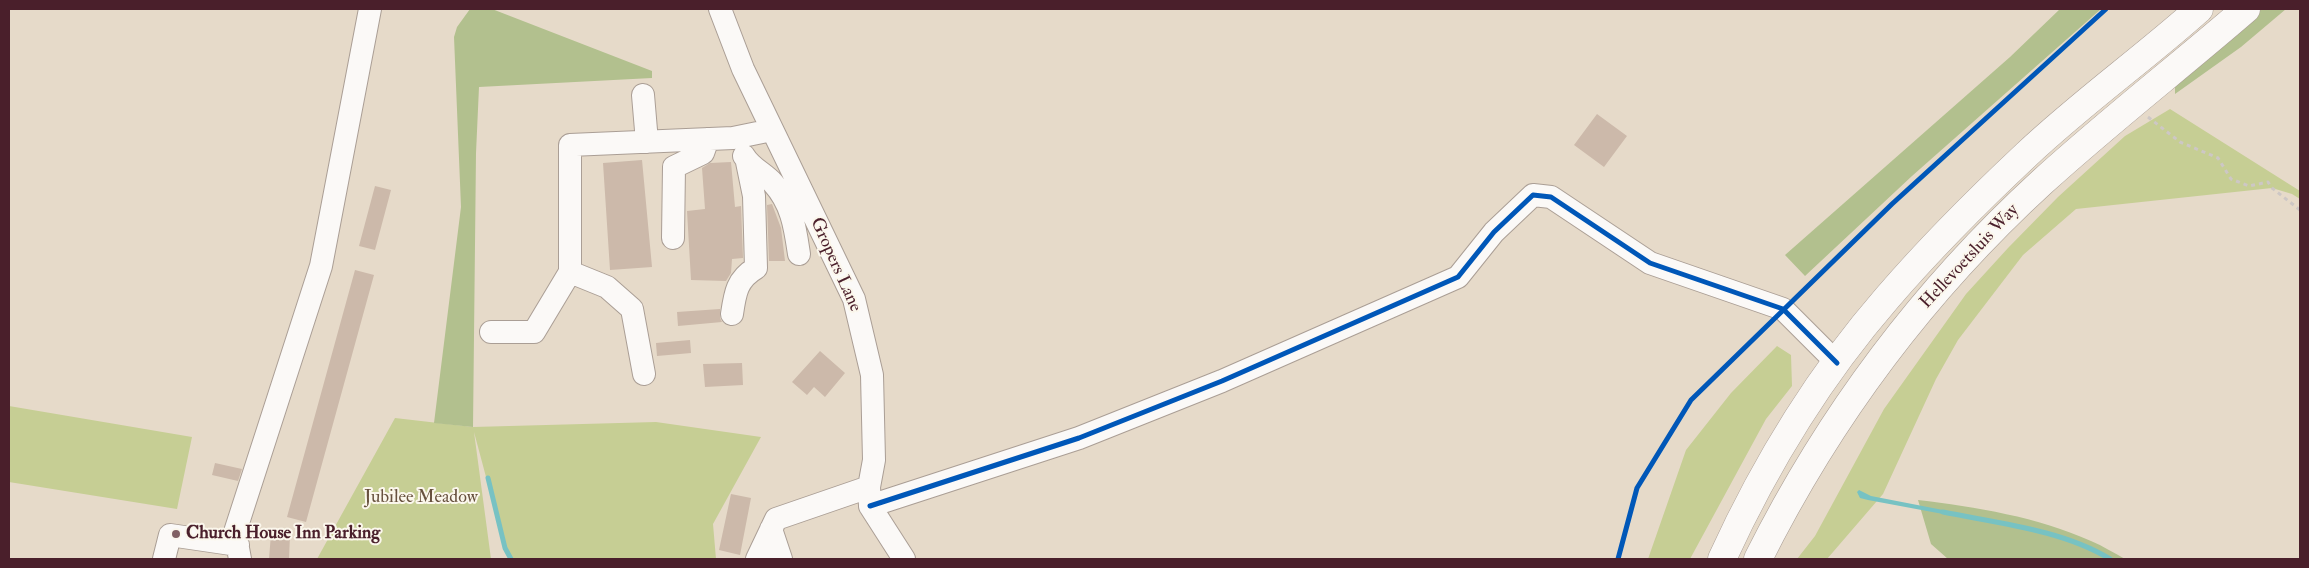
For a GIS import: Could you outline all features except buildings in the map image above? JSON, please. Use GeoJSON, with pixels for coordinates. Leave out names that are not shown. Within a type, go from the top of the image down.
{"type":"FeatureCollection","features":[{"type":"Feature","properties":{"kind":"highway","name":"Hellevoetsluis Way"},"geometry":{"type":"LineString","coordinates":[[1722,559],[1737,527],[1768,471],[1806,408],[1837,363],[1886,300],[1970,210],[2027,154],[2199,9]]}},
{"type":"Feature","properties":{"kind":"highway","name":"Hellevoetsluis Way"},"geometry":{"type":"LineString","coordinates":[[1758,559],[1780,516],[1832,427],[1892,345],[1957,267],[2042,182],[2246,9]]}},
{"type":"Feature","properties":{"kind":"street"},"geometry":{"type":"LineString","coordinates":[[164,559],[170,534],[239,552],[235,532],[237,524],[321,266],[370,9]]}},
{"type":"Feature","properties":{"kind":"street","name":"Gropers Lane"},"geometry":{"type":"LineString","coordinates":[[720,9],[743,69],[854,299],[872,375],[874,460],[869,497]]}},
{"type":"Feature","properties":{"kind":"street"},"geometry":{"type":"LineString","coordinates":[[643,95],[647,142]]}},
{"type":"Feature","properties":{"kind":"street"},"geometry":{"type":"LineString","coordinates":[[491,332],[534,332],[570,272],[570,145],[733,138],[772,130]]}},
{"type":"Feature","properties":{"kind":"street"},"geometry":{"type":"LineString","coordinates":[[732,314],[735,293],[745,275],[756,268],[754,196],[747,162],[733,138]]}},
{"type":"Feature","properties":{"kind":"street"},"geometry":{"type":"LineString","coordinates":[[673,238],[674,168],[703,153],[708,139]]}},
{"type":"Feature","properties":{"kind":"street"},"geometry":{"type":"LineString","coordinates":[[747,162],[773,183],[792,212],[799,254]]}},
{"type":"Feature","properties":{"kind":"street"},"geometry":{"type":"LineString","coordinates":[[757,559],[776,519],[869,497],[1088,435],[1222,381],[1458,277],[1494,232],[1533,195],[1551,197],[1650,263],[1783,310],[1837,363]]}},
{"type":"Feature","properties":{"kind":"street"},"geometry":{"type":"LineString","coordinates":[[570,272],[607,287],[632,309],[644,374]]}},
{"type":"Feature","properties":{"kind":"street"},"geometry":{"type":"LineString","coordinates":[[869,497],[904,559]]}},
{"type":"Feature","properties":{"kind":"street"},"geometry":{"type":"LineString","coordinates":[[771,529],[782,559]]}},
{"type":"Feature","properties":{"kind":"path"},"geometry":{"type":"LineString","coordinates":[[2150,119],[2180,142],[2218,158],[2231,178],[2249,186],[2268,182],[2272,188],[2300,210]]}},
{"type":"Feature","properties":{"kind":"green space"},"geometry":{"type":"Polygon","coordinates":[[[470,9],[492,9],[652,71],[652,78],[479,87],[476,153],[473,427],[434,423],[461,207],[454,37],[457,27],[470,9]]]}},
{"type":"Feature","properties":{"kind":"green space"},"geometry":{"type":"Polygon","coordinates":[[[2060,9],[2101,9],[1912,176],[1805,276],[1785,255],[2010,57],[2060,9]]]}},
{"type":"Feature","properties":{"kind":"green space"},"geometry":{"type":"Polygon","coordinates":[[[2252,9],[2286,9],[2241,47],[2175,94],[2175,79],[2252,9]]]}},
{"type":"Feature","properties":{"kind":"green space"},"geometry":{"type":"Polygon","coordinates":[[[2170,109],[2300,191],[2300,199],[2292,194],[2272,188],[2076,209],[2023,255],[1958,340],[1936,379],[1883,494],[1827,559],[1797,559],[1815,536],[1884,409],[1966,294],[2058,197],[2125,136],[2170,109]]]}},
{"type":"Feature","properties":{"kind":"green space"},"geometry":{"type":"Polygon","coordinates":[[[1777,346],[1791,355],[1792,386],[1766,419],[1690,559],[1648,559],[1686,450],[1731,393],[1777,346]]]}},
{"type":"Feature","properties":{"kind":"green space"},"geometry":{"type":"Polygon","coordinates":[[[9,406],[192,437],[177,509],[9,482],[9,406]]]}},
{"type":"Feature","properties":{"kind":"green space","name":"Jubilee Meadow"},"geometry":{"type":"Polygon","coordinates":[[[395,418],[473,427],[656,422],[761,437],[713,524],[716,559],[511,559],[505,548],[474,432],[491,559],[317,559],[395,418]]]}},
{"type":"Feature","properties":{"kind":"green space"},"geometry":{"type":"Polygon","coordinates":[[[1918,500],[2006,514],[2050,525],[2095,543],[2125,559],[1948,559],[1931,544],[1918,500]]]}},
{"type":"Feature","properties":{"kind":"water"},"geometry":{"type":"Polygon","coordinates":[[[1859,490],[1871,496],[1943,510],[1943,514],[1860,498],[1857,492],[1859,490]]]}},
{"type":"Feature","properties":{"kind":"waterway"},"geometry":{"type":"LineString","coordinates":[[488,478],[505,548],[511,559]]}},
{"type":"Feature","properties":{"kind":"waterway"},"geometry":{"type":"LineString","coordinates":[[1943,512],[2051,534],[2092,549],[2110,559]]}},
{"type":"Feature","properties":{"kind":"cycle path"},"geometry":{"type":"LineString","coordinates":[[1618,559],[1637,488],[1691,400],[1892,204],[2106,9]]}},
{"type":"Feature","properties":{"kind":"cycle path"},"geometry":{"type":"LineString","coordinates":[[870,506],[1079,438],[1222,381],[1458,277],[1494,232],[1533,195],[1551,197],[1650,263],[1783,309],[1837,363]]}},
{"type":"Feature","properties":{"kind":"place","name":"Church House Inn Parking"},"geometry":{"type":"Point","coordinates":[176,534]}}]}
